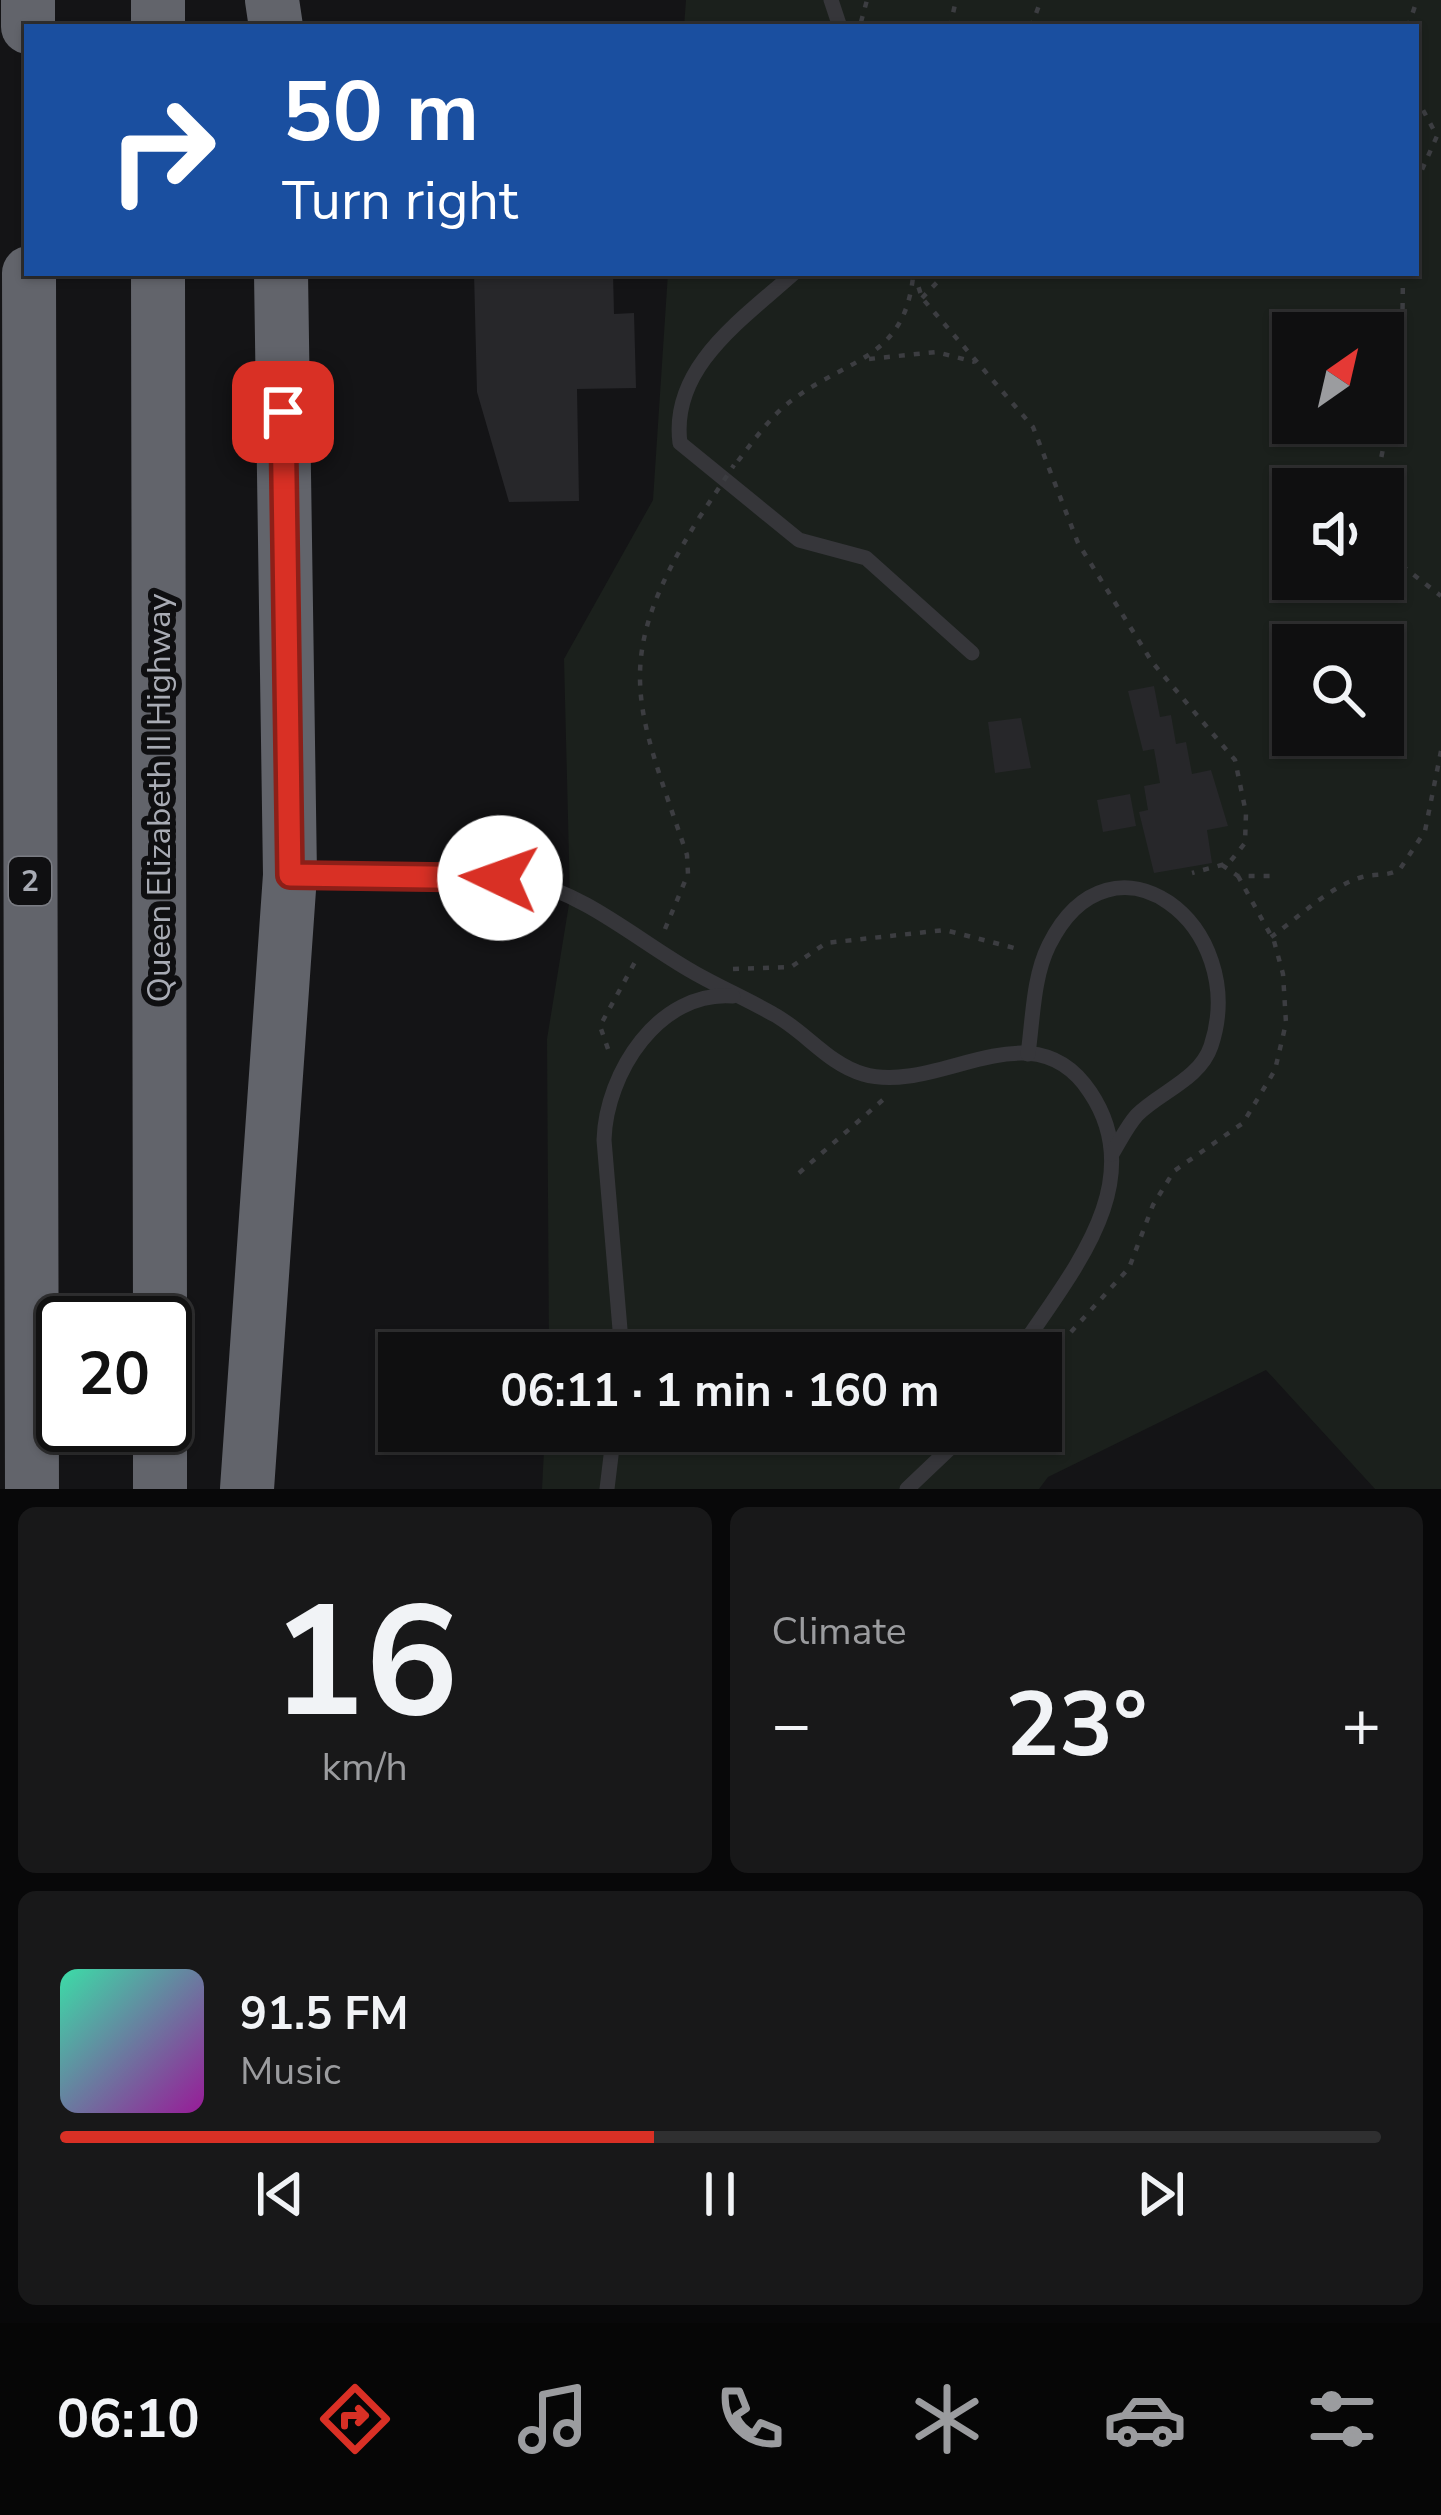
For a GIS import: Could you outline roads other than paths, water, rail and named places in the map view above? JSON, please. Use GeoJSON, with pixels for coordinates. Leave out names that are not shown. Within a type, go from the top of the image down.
{"type":"FeatureCollection","features":[{"type":"Feature","properties":{"kind":"highway","name":"2"},"geometry":{"type":"LineString","coordinates":[[29,276],[32,1489]]}},
{"type":"Feature","properties":{"kind":"highway","name":"Queen Elizabeth II Highway"},"geometry":{"type":"LineString","coordinates":[[158,276],[160,1296]]}},
{"type":"Feature","properties":{"kind":"highway"},"geometry":{"type":"LineString","coordinates":[[247,1489],[290,875],[281,276]]}},
{"type":"Feature","properties":{"kind":"highway"},"geometry":{"type":"LineString","coordinates":[[160,1452],[160,1489]]}},
{"type":"Feature","properties":{"kind":"lane"},"geometry":{"type":"LineString","coordinates":[[791,276],[695,370],[676,411],[680,443],[800,540],[866,558],[972,653]]}},
{"type":"Feature","properties":{"kind":"lane"},"geometry":{"type":"LineString","coordinates":[[290,875],[524,880],[570,898],[692,972],[778,1016],[855,1071],[907,1078],[964,1060],[1028,1054],[1058,1061],[1080,1079],[1108,1128],[1112,1183],[1101,1217],[1031,1332]]}},
{"type":"Feature","properties":{"kind":"lane"},"geometry":{"type":"LineString","coordinates":[[1028,1054],[1044,957],[1056,932],[1081,907],[1107,892],[1134,890],[1161,896],[1186,914],[1211,959],[1216,1004],[1207,1054],[1138,1115],[1112,1154]]}},
{"type":"Feature","properties":{"kind":"lane"},"geometry":{"type":"LineString","coordinates":[[620,1332],[604,1140],[607,1108],[652,1028],[673,1008],[709,996],[736,996]]}},
{"type":"Feature","properties":{"kind":"lane"},"geometry":{"type":"LineString","coordinates":[[607,1489],[611,1452]]}},
{"type":"Feature","properties":{"kind":"lane"},"geometry":{"type":"LineString","coordinates":[[907,1489],[946,1452]]}}]}
